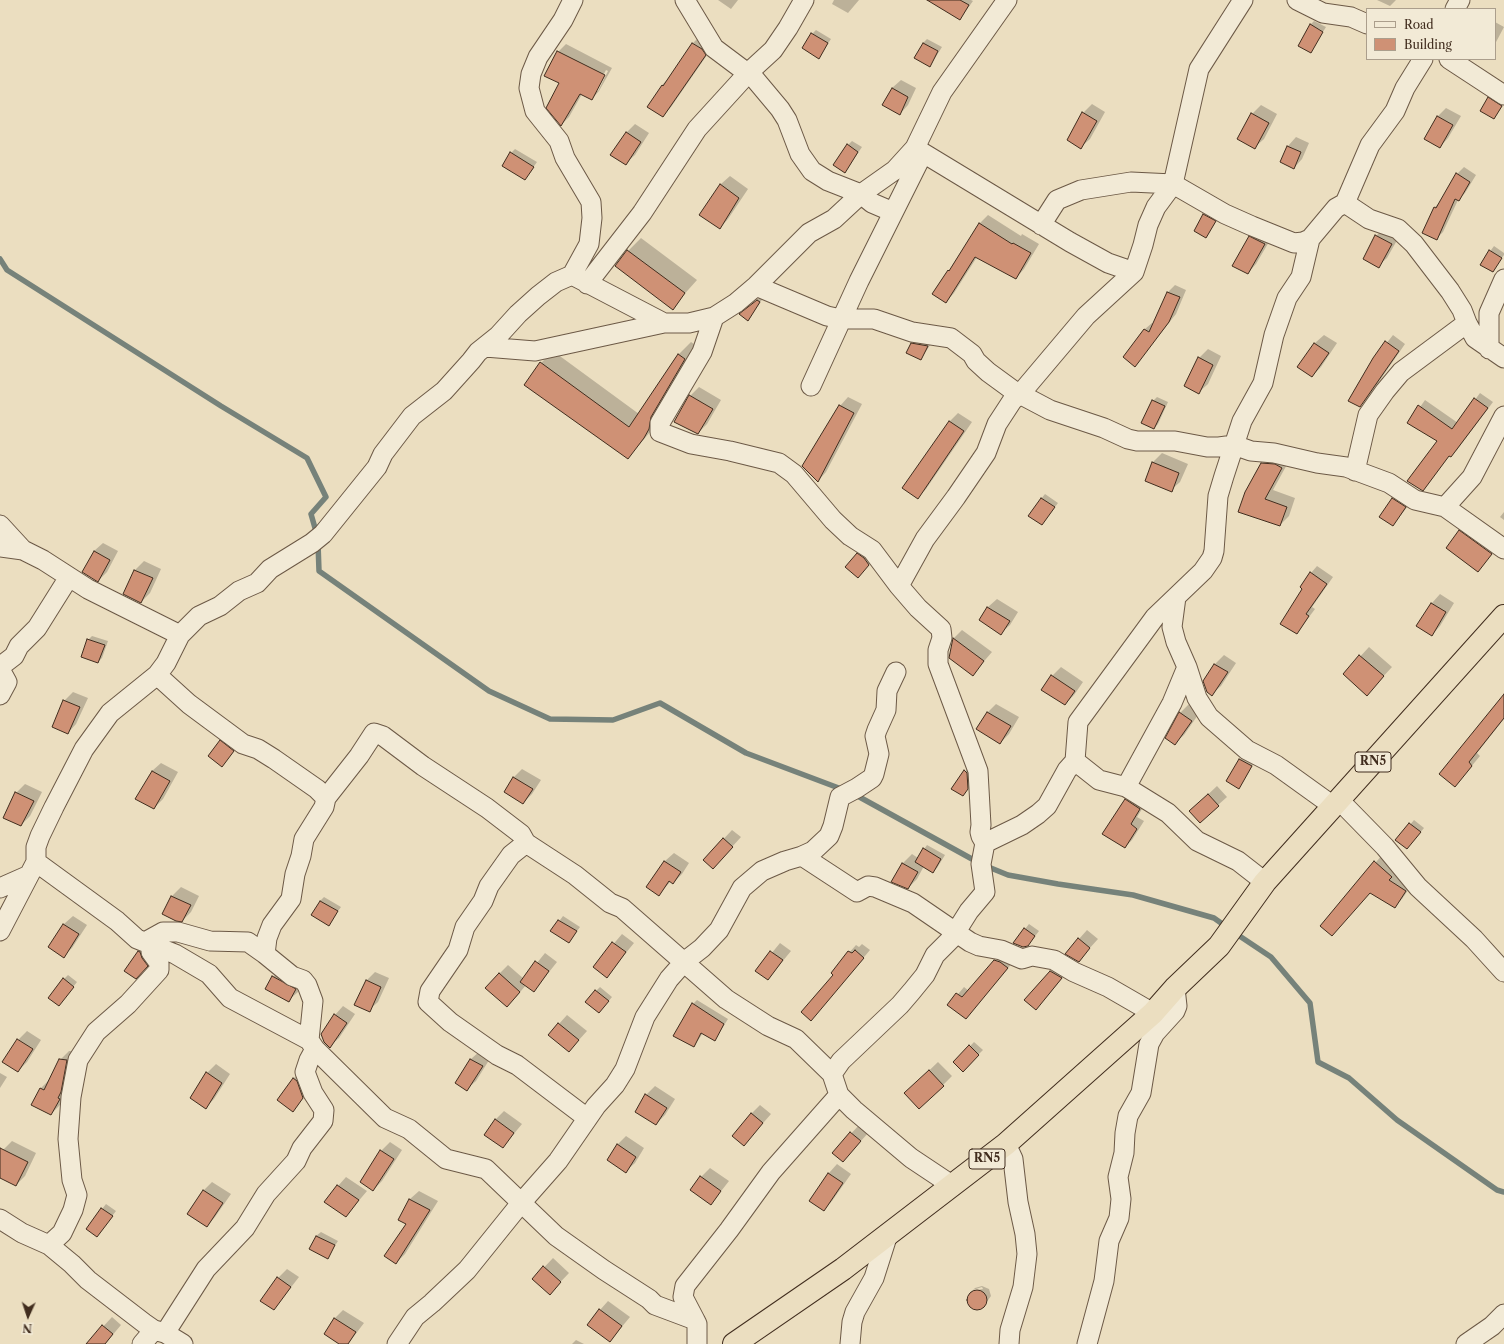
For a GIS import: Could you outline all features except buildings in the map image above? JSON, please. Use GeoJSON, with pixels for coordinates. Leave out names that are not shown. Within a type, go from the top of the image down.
{"type":"FeatureCollection","features":[{"type":"Feature","properties":{"kind":"highway","name":"RN5"},"geometry":{"type":"LineString","coordinates":[[734,1344],[843,1269],[954,1186],[1006,1144],[1153,1013],[1175,988],[1219,946],[1265,882],[1504,616]]}},
{"type":"Feature","properties":{"kind":"street"},"geometry":{"type":"LineString","coordinates":[[573,0],[563,20],[538,57],[531,74],[529,88],[535,111],[559,141],[565,158],[587,191],[591,202],[592,218],[589,244],[580,279]]}},
{"type":"Feature","properties":{"kind":"street"},"geometry":{"type":"LineString","coordinates":[[685,0],[714,48],[742,70],[749,72],[787,120],[800,154],[812,171],[828,181],[861,194],[872,204],[893,212]]}},
{"type":"Feature","properties":{"kind":"street"},"geometry":{"type":"LineString","coordinates":[[580,279],[642,212],[698,129],[749,72],[773,50],[804,0]]}},
{"type":"Feature","properties":{"kind":"street"},"geometry":{"type":"LineString","coordinates":[[811,386],[841,319],[893,212],[942,92],[1007,0]]}},
{"type":"Feature","properties":{"kind":"street"},"geometry":{"type":"LineString","coordinates":[[899,586],[925,538],[986,453],[1003,413],[1086,316],[1134,272],[1143,246],[1148,225],[1156,207],[1173,184],[1198,69],[1243,0]]}},
{"type":"Feature","properties":{"kind":"street"},"geometry":{"type":"LineString","coordinates":[[1297,0],[1323,13],[1351,17],[1366,24]]}},
{"type":"Feature","properties":{"kind":"street"},"geometry":{"type":"LineString","coordinates":[[985,842],[1022,825],[1047,806],[1067,770],[1075,762],[1078,722],[1155,617],[1203,571],[1212,558],[1214,551],[1218,496],[1242,421],[1263,383],[1274,335],[1287,298],[1301,277],[1310,239],[1336,208],[1345,203],[1370,145],[1395,111],[1405,88],[1422,60]]}},
{"type":"Feature","properties":{"kind":"street"},"geometry":{"type":"LineString","coordinates":[[1451,60],[1504,95]]}},
{"type":"Feature","properties":{"kind":"street"},"geometry":{"type":"LineString","coordinates":[[485,347],[536,351],[664,323],[689,323],[714,317],[736,303],[756,286],[809,232],[834,219],[861,194],[919,151]]}},
{"type":"Feature","properties":{"kind":"street"},"geometry":{"type":"LineString","coordinates":[[919,151],[1041,225],[1108,263],[1134,272]]}},
{"type":"Feature","properties":{"kind":"street"},"geometry":{"type":"LineString","coordinates":[[1041,225],[1057,200],[1081,190],[1131,182],[1173,184],[1225,214],[1294,243],[1303,242],[1310,239]]}},
{"type":"Feature","properties":{"kind":"street"},"geometry":{"type":"LineString","coordinates":[[1345,203],[1369,220],[1398,229],[1414,244],[1450,291],[1475,338],[1496,353]]}},
{"type":"Feature","properties":{"kind":"street"},"geometry":{"type":"LineString","coordinates":[[0,931],[32,869],[36,847],[40,836],[84,749],[110,713],[157,675],[169,657],[180,635],[199,616],[220,606],[240,591],[257,583],[274,565],[312,543],[323,534],[377,467],[383,454],[412,416],[444,391],[478,352],[538,296],[556,282],[580,279],[664,323]]}},
{"type":"Feature","properties":{"kind":"street"},"geometry":{"type":"LineString","coordinates":[[1496,353],[1489,313],[1504,279]]}},
{"type":"Feature","properties":{"kind":"street"},"geometry":{"type":"LineString","coordinates":[[756,286],[813,312],[841,319],[874,319],[912,332],[951,338],[972,354],[976,362],[1014,391],[1050,410],[1104,428],[1128,439],[1137,441],[1175,442],[1207,447],[1234,445],[1251,451],[1274,453],[1356,471],[1389,483],[1415,500],[1445,507],[1504,549]]}},
{"type":"Feature","properties":{"kind":"street"},"geometry":{"type":"LineString","coordinates":[[714,317],[702,352],[660,423],[660,432],[691,444],[737,452],[779,462],[794,474],[832,520],[850,536],[872,550],[899,586],[918,608],[941,629],[942,638],[938,650],[938,664],[978,771],[981,825],[980,832],[985,842],[981,864],[985,892],[969,911],[956,932],[935,955],[925,975],[900,1005],[841,1061],[832,1074]]}},
{"type":"Feature","properties":{"kind":"street"},"geometry":{"type":"LineString","coordinates":[[1356,471],[1368,415],[1385,390],[1401,372],[1467,322]]}},
{"type":"Feature","properties":{"kind":"street"},"geometry":{"type":"LineString","coordinates":[[1445,507],[1472,477],[1504,416]]}},
{"type":"Feature","properties":{"kind":"street"},"geometry":{"type":"LineString","coordinates":[[0,525],[23,550]]}},
{"type":"Feature","properties":{"kind":"street"},"geometry":{"type":"LineString","coordinates":[[0,547],[23,550],[43,560],[88,589],[180,635]]}},
{"type":"Feature","properties":{"kind":"street"},"geometry":{"type":"LineString","coordinates":[[0,695],[7,682],[1,671],[1,666],[14,656],[19,646],[37,628],[69,577]]}},
{"type":"Feature","properties":{"kind":"street"},"geometry":{"type":"LineString","coordinates":[[1176,597],[1172,627],[1176,642],[1187,667],[1197,698],[1209,717],[1247,750],[1276,765],[1336,803],[1385,847],[1418,886],[1474,939],[1504,972]]}},
{"type":"Feature","properties":{"kind":"street"},"geometry":{"type":"LineString","coordinates":[[1126,787],[1172,703],[1187,667]]}},
{"type":"Feature","properties":{"kind":"street"},"geometry":{"type":"LineString","coordinates":[[397,1344],[415,1317],[432,1304],[467,1270],[521,1203],[558,1161],[587,1118],[615,1085],[625,1069],[645,1017],[669,979],[684,962],[702,948],[715,934],[738,893],[753,878],[785,861],[813,852],[829,836],[834,826],[840,797],[872,778],[874,774],[879,754],[875,736],[876,730],[886,710],[887,691],[896,672]]}},
{"type":"Feature","properties":{"kind":"street"},"geometry":{"type":"LineString","coordinates":[[157,675],[190,704],[243,744],[274,759],[317,789],[326,798]]}},
{"type":"Feature","properties":{"kind":"street"},"geometry":{"type":"LineString","coordinates":[[265,954],[270,930],[291,899],[294,874],[301,856],[304,839],[324,807],[326,798],[376,733],[487,808],[521,834],[526,842],[565,868],[610,903],[622,908],[726,999],[768,1026],[796,1039],[832,1074],[839,1095],[867,1122],[930,1172],[954,1186]]}},
{"type":"Feature","properties":{"kind":"street"},"geometry":{"type":"LineString","coordinates":[[1075,762],[1099,780],[1126,787],[1168,813],[1197,841],[1238,861],[1265,882]]}},
{"type":"Feature","properties":{"kind":"street"},"geometry":{"type":"LineString","coordinates":[[526,842],[511,855],[489,886],[483,901],[465,927],[458,950],[430,991],[428,1002],[450,1022],[497,1055],[517,1065],[587,1118]]}},
{"type":"Feature","properties":{"kind":"street"},"geometry":{"type":"LineString","coordinates":[[802,856],[857,892],[868,886],[875,887],[913,903],[975,944],[1001,950],[1016,957],[1026,958],[1032,956],[1054,960],[1074,972],[1108,986],[1153,1013]]}},
{"type":"Feature","properties":{"kind":"street"},"geometry":{"type":"LineString","coordinates":[[0,888],[32,869]]}},
{"type":"Feature","properties":{"kind":"street"},"geometry":{"type":"LineString","coordinates":[[32,869],[117,921],[137,939],[175,954],[209,974],[225,993],[240,1004],[288,1027],[312,1045],[385,1118],[409,1129],[446,1159],[486,1169],[556,1236],[604,1270],[649,1299],[655,1305],[695,1320]]}},
{"type":"Feature","properties":{"kind":"street"},"geometry":{"type":"LineString","coordinates":[[149,943],[163,932],[178,932],[210,941],[248,942],[292,976],[303,980],[307,985],[313,1001],[312,1045],[305,1072],[312,1093],[324,1110],[323,1121],[302,1148],[296,1161],[266,1194],[245,1228],[206,1269],[154,1335]]}},
{"type":"Feature","properties":{"kind":"street"},"geometry":{"type":"LineString","coordinates":[[49,1245],[62,1233],[73,1210],[77,1195],[72,1180],[68,1139],[70,1097],[78,1060],[96,1032],[128,1004],[159,970],[159,963],[151,952],[149,943]]}},
{"type":"Feature","properties":{"kind":"street"},"geometry":{"type":"LineString","coordinates":[[1087,1344],[1104,1281],[1109,1241],[1118,1218],[1121,1199],[1118,1177],[1124,1153],[1124,1133],[1128,1116],[1141,1093],[1149,1044],[1155,1033],[1175,1011],[1177,1006],[1175,988]]}},
{"type":"Feature","properties":{"kind":"street"},"geometry":{"type":"LineString","coordinates":[[697,1344],[697,1324],[683,1297],[685,1286],[729,1230],[771,1172],[839,1095]]}},
{"type":"Feature","properties":{"kind":"street"},"geometry":{"type":"LineString","coordinates":[[1006,1144],[1013,1159],[1018,1202],[1025,1234],[1027,1254],[1023,1287],[1010,1330],[1008,1344]]}},
{"type":"Feature","properties":{"kind":"street"},"geometry":{"type":"LineString","coordinates":[[0,1219],[22,1233],[49,1245],[154,1335],[183,1344]]}},
{"type":"Feature","properties":{"kind":"street"},"geometry":{"type":"LineString","coordinates":[[850,1344],[854,1312],[874,1278],[888,1234]]}},
{"type":"Feature","properties":{"kind":"street"},"geometry":{"type":"LineString","coordinates":[[1466,1344],[1492,1326],[1504,1314]]}},
{"type":"Feature","properties":{"kind":"waterway"},"geometry":{"type":"LineString","coordinates":[[0,259],[7,270],[221,406],[307,458],[326,497],[311,514],[317,535]]}},
{"type":"Feature","properties":{"kind":"waterway"},"geometry":{"type":"LineString","coordinates":[[318,543],[319,571],[489,691],[550,719],[613,720],[660,703],[746,753],[844,790]]}},
{"type":"Feature","properties":{"kind":"waterway"},"geometry":{"type":"LineString","coordinates":[[854,794],[981,864],[1008,875],[1133,895],[1214,918],[1228,928]]}},
{"type":"Feature","properties":{"kind":"waterway"},"geometry":{"type":"LineString","coordinates":[[1235,933],[1271,957],[1310,1003],[1318,1062],[1349,1078],[1397,1120],[1497,1190],[1504,1192]]}}]}
